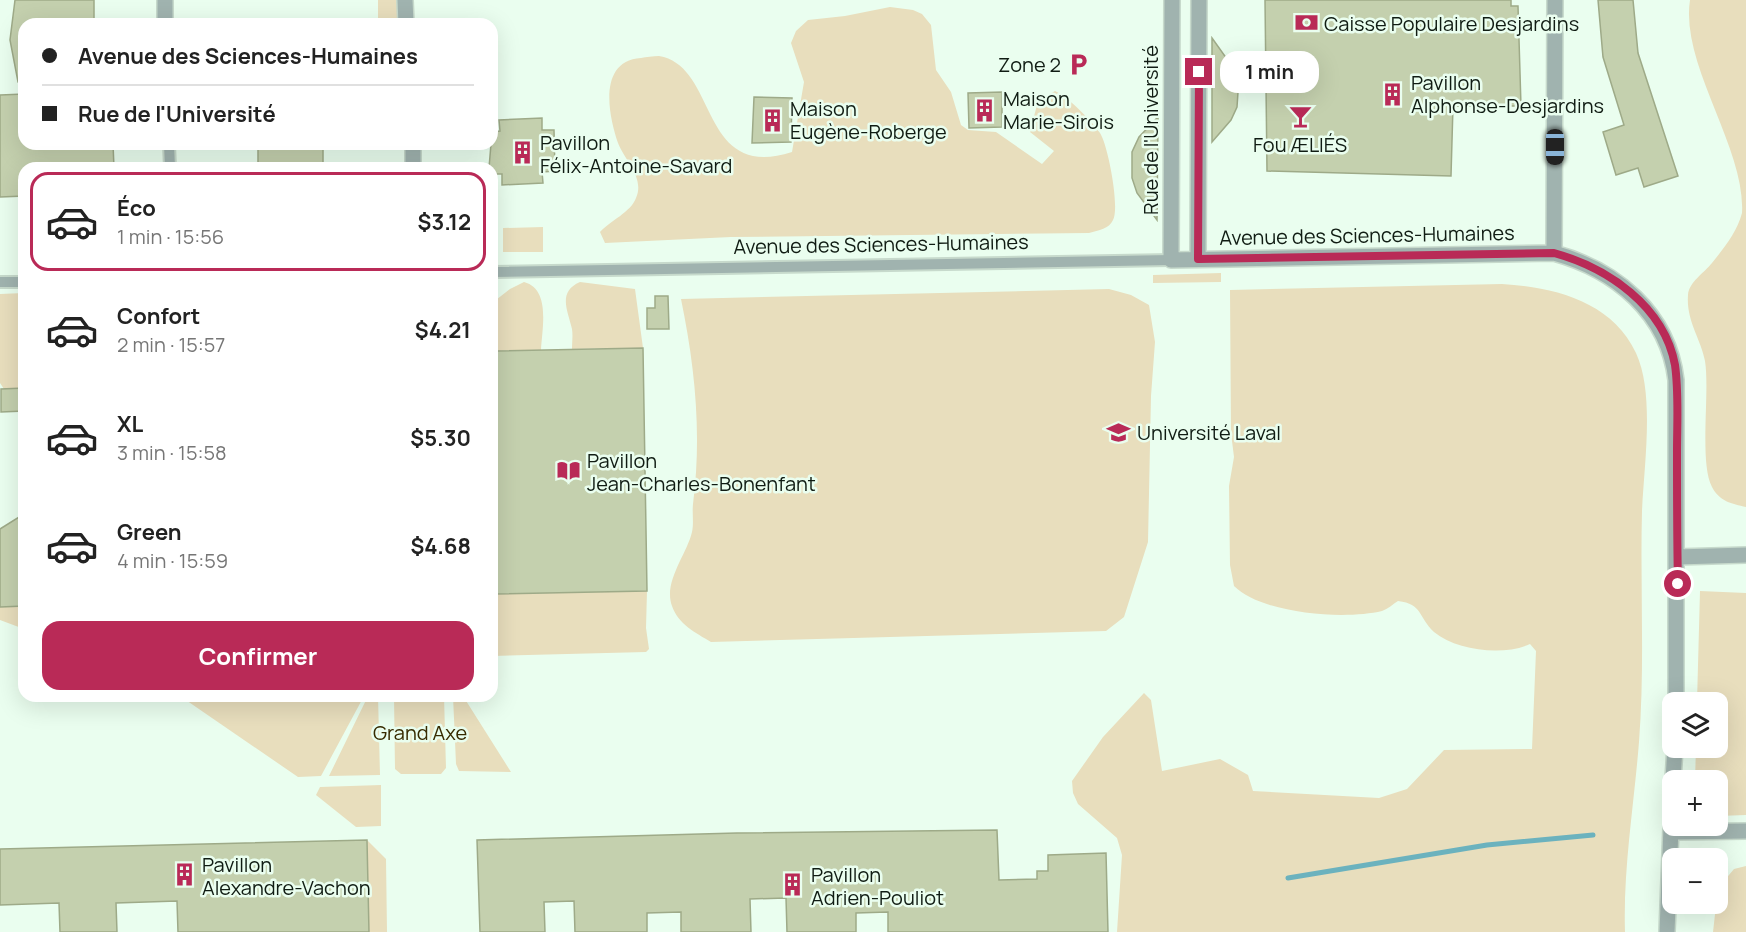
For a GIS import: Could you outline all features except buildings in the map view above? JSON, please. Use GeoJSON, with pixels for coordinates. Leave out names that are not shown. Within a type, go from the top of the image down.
{"type":"FeatureCollection","features":[{"type":"Feature","properties":{"kind":"street"},"geometry":{"type":"LineString","coordinates":[[165,0],[165,18]]}},
{"type":"Feature","properties":{"kind":"street"},"geometry":{"type":"LineString","coordinates":[[405,0],[406,18]]}},
{"type":"Feature","properties":{"kind":"street","name":"Rue de l'Université"},"geometry":{"type":"LineString","coordinates":[[1172,0],[1172,260]]}},
{"type":"Feature","properties":{"kind":"street"},"geometry":{"type":"LineString","coordinates":[[1198,259],[1199,0]]}},
{"type":"Feature","properties":{"kind":"street"},"geometry":{"type":"LineString","coordinates":[[1554,253],[1555,0]]}},
{"type":"Feature","properties":{"kind":"street","name":"Avenue des Sciences-Humaines"},"geometry":{"type":"LineString","coordinates":[[498,272],[1554,253],[1590,265],[1623,286],[1648,310],[1668,345],[1676,380],[1676,692]]}},
{"type":"Feature","properties":{"kind":"street"},"geometry":{"type":"LineString","coordinates":[[0,282],[18,282]]}},
{"type":"Feature","properties":{"kind":"street"},"geometry":{"type":"LineString","coordinates":[[1677,557],[1746,555]]}},
{"type":"Feature","properties":{"kind":"street"},"geometry":{"type":"LineString","coordinates":[[1728,831],[1746,831]]}},
{"type":"Feature","properties":{"kind":"street"},"geometry":{"type":"LineString","coordinates":[[1667,932],[1671,836]]}},
{"type":"Feature","properties":{"kind":"green space"},"geometry":{"type":"Polygon","coordinates":[[[378,0],[397,0],[397,18],[378,18],[378,0]]]}},
{"type":"Feature","properties":{"kind":"green space"},"geometry":{"type":"Polygon","coordinates":[[[1690,0],[1746,0],[1746,507],[1718,496],[1708,476],[1705,444],[1705,361],[1691,322],[1688,304],[1691,286],[1725,246],[1737,227],[1742,213],[1741,188],[1734,161],[1694,52],[1690,25],[1690,0]]]}},
{"type":"Feature","properties":{"kind":"green space"},"geometry":{"type":"Polygon","coordinates":[[[890,7],[913,10],[922,14],[931,25],[936,70],[951,92],[961,125],[968,130],[996,132],[1042,164],[1054,151],[1030,132],[1038,101],[1055,91],[1086,116],[1100,133],[1109,163],[1115,213],[1109,225],[1089,233],[731,237],[605,243],[600,232],[630,208],[638,191],[636,177],[618,143],[611,118],[610,91],[612,79],[618,68],[627,61],[654,56],[678,64],[692,79],[724,137],[740,151],[762,157],[792,152],[804,82],[791,43],[796,31],[808,20],[845,16],[890,7]]]}},
{"type":"Feature","properties":{"kind":"green space"},"geometry":{"type":"Polygon","coordinates":[[[543,227],[543,252],[503,252],[503,228],[543,227]]]}},
{"type":"Feature","properties":{"kind":"green space"},"geometry":{"type":"Polygon","coordinates":[[[1221,273],[1221,282],[1153,283],[1153,275],[1221,273]]]}},
{"type":"Feature","properties":{"kind":"green space"},"geometry":{"type":"Polygon","coordinates":[[[524,282],[533,286],[538,293],[543,311],[541,350],[498,351],[498,298],[524,282]]]}},
{"type":"Feature","properties":{"kind":"green space"},"geometry":{"type":"Polygon","coordinates":[[[580,282],[635,289],[643,348],[572,349],[572,331],[566,297],[568,291],[580,282]]]}},
{"type":"Feature","properties":{"kind":"green space"},"geometry":{"type":"Polygon","coordinates":[[[1502,284],[1560,293],[1597,309],[1625,335],[1636,353],[1642,370],[1647,430],[1642,511],[1642,684],[1639,742],[1627,861],[1625,932],[1117,932],[1122,855],[1117,838],[1078,804],[1073,793],[1072,781],[1103,737],[1144,693],[1151,700],[1162,771],[1220,759],[1248,775],[1253,791],[1379,798],[1407,789],[1444,750],[1532,749],[1536,651],[1530,644],[1507,650],[1481,650],[1455,644],[1434,632],[1416,608],[1398,601],[1382,611],[1366,614],[1326,614],[1283,609],[1264,603],[1234,586],[1230,565],[1229,486],[1234,457],[1231,433],[1230,290],[1502,284]]]}},
{"type":"Feature","properties":{"kind":"green space"},"geometry":{"type":"Polygon","coordinates":[[[1109,289],[1131,295],[1149,305],[1155,342],[1151,396],[1148,542],[1124,617],[1106,631],[711,642],[679,618],[672,606],[671,587],[692,532],[697,452],[696,401],[681,299],[1109,289]]]}},
{"type":"Feature","properties":{"kind":"green space"},"geometry":{"type":"Polygon","coordinates":[[[18,293],[18,388],[4,389],[0,383],[0,294],[18,293]]]}},
{"type":"Feature","properties":{"kind":"green space"},"geometry":{"type":"Polygon","coordinates":[[[647,591],[646,628],[649,649],[646,652],[498,656],[498,594],[647,591]]]}},
{"type":"Feature","properties":{"kind":"green space"},"geometry":{"type":"Polygon","coordinates":[[[1700,591],[1746,593],[1746,815],[1728,816],[1728,770],[1695,770],[1696,758],[1728,758],[1728,692],[1697,692],[1700,591]]]}},
{"type":"Feature","properties":{"kind":"green space"},"geometry":{"type":"Polygon","coordinates":[[[18,606],[18,627],[0,620],[0,607],[18,606]]]}},
{"type":"Feature","properties":{"kind":"green space"},"geometry":{"type":"Polygon","coordinates":[[[189,702],[361,702],[321,776],[298,777],[189,702]]]}},
{"type":"Feature","properties":{"kind":"green space"},"geometry":{"type":"Polygon","coordinates":[[[365,702],[378,702],[380,775],[329,776],[365,702]]]}},
{"type":"Feature","properties":{"kind":"green space","name":"Grand Axe"},"geometry":{"type":"Polygon","coordinates":[[[394,702],[444,702],[446,768],[441,774],[401,774],[395,769],[394,702]]]}},
{"type":"Feature","properties":{"kind":"green space"},"geometry":{"type":"Polygon","coordinates":[[[453,702],[467,702],[511,772],[459,771],[456,764],[453,702]]]}},
{"type":"Feature","properties":{"kind":"green space"},"geometry":{"type":"Polygon","coordinates":[[[381,785],[381,826],[356,827],[316,795],[320,787],[381,785]]]}},
{"type":"Feature","properties":{"kind":"green space"},"geometry":{"type":"Polygon","coordinates":[[[367,840],[386,859],[387,932],[369,932],[367,840]]]}},
{"type":"Feature","properties":{"kind":"green space"},"geometry":{"type":"Polygon","coordinates":[[[1746,866],[1746,932],[1713,932],[1715,914],[1728,914],[1728,876],[1734,869],[1746,866]]]}},
{"type":"Feature","properties":{"kind":"waterway"},"geometry":{"type":"LineString","coordinates":[[1288,878],[1487,845],[1593,835]]}},
{"type":"Feature","properties":{"kind":"place","name":"Caisse Populaire Desjardins"},"geometry":{"type":"Point","coordinates":[1306,23]}},
{"type":"Feature","properties":{"kind":"place","name":"Zone 2"},"geometry":{"type":"Point","coordinates":[1079,64]}},
{"type":"Feature","properties":{"kind":"place","name":"Pavillon Alphonse-Desjardins"},"geometry":{"type":"Point","coordinates":[1393,94]}},
{"type":"Feature","properties":{"kind":"place","name":"Maison Marie-Sirois"},"geometry":{"type":"Point","coordinates":[985,110]}},
{"type":"Feature","properties":{"kind":"place","name":"Fou ÆLIÉS"},"geometry":{"type":"Point","coordinates":[1300,116]}},
{"type":"Feature","properties":{"kind":"place","name":"Maison Eugène-Roberge"},"geometry":{"type":"Point","coordinates":[772,120]}},
{"type":"Feature","properties":{"kind":"place","name":"Pavillon Félix-Antoine-Savard"},"geometry":{"type":"Point","coordinates":[522,153]}},
{"type":"Feature","properties":{"kind":"place","name":"Université Laval"},"geometry":{"type":"Point","coordinates":[1119,432]}},
{"type":"Feature","properties":{"kind":"place","name":"Pavillon Jean-Charles-Bonenfant"},"geometry":{"type":"Point","coordinates":[569,471]}},
{"type":"Feature","properties":{"kind":"place","name":"Pavillon Alexandre-Vachon"},"geometry":{"type":"Point","coordinates":[184,875]}},
{"type":"Feature","properties":{"kind":"place","name":"Pavillon Adrien-Pouliot"},"geometry":{"type":"Point","coordinates":[793,885]}},
{"type":"Feature","properties":{"kind":"route"},"geometry":{"type":"LineString","coordinates":[[1199,72],[1198,259],[1554,253],[1580,260],[1601,270],[1637,298],[1657,322],[1674,362],[1678,584]]}}]}
